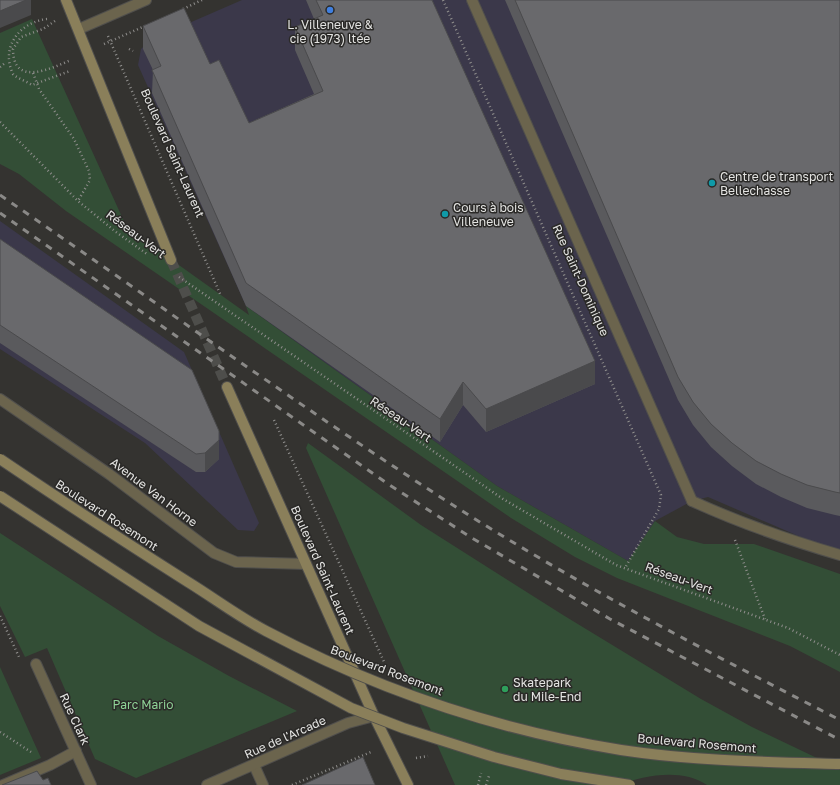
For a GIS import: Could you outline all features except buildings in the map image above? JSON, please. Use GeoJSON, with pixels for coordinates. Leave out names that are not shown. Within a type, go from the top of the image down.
{"type":"FeatureCollection","features":[{"type":"Feature","properties":{"kind":"main road"},"geometry":{"type":"LineString","coordinates":[[66,0],[171,260]]}},
{"type":"Feature","properties":{"kind":"main road","name":"Boulevard Saint-Laurent"},"geometry":{"type":"LineString","coordinates":[[227,387],[374,716],[408,785]]}},
{"type":"Feature","properties":{"kind":"main road","name":"Boulevard Rosemont"},"geometry":{"type":"LineString","coordinates":[[0,459],[120,539],[263,629],[312,655],[412,696],[520,729],[621,750],[731,761],[840,764]]}},
{"type":"Feature","properties":{"kind":"main road"},"geometry":{"type":"LineString","coordinates":[[0,496],[199,626],[352,708],[403,728],[494,757],[561,774],[630,785]]}},
{"type":"Feature","properties":{"kind":"street"},"geometry":{"type":"LineString","coordinates":[[79,29],[146,0]]}},
{"type":"Feature","properties":{"kind":"street","name":"Rue Saint-Dominique"},"geometry":{"type":"LineString","coordinates":[[472,0],[692,501],[726,517]]}},
{"type":"Feature","properties":{"kind":"street","name":"Avenue Van Horne"},"geometry":{"type":"LineString","coordinates":[[0,399],[109,474],[214,553],[236,562],[306,564]]}},
{"type":"Feature","properties":{"kind":"street"},"geometry":{"type":"LineString","coordinates":[[726,517],[780,537],[840,555]]}},
{"type":"Feature","properties":{"kind":"street","name":"Rue Clark"},"geometry":{"type":"LineString","coordinates":[[36,664],[91,785]]}},
{"type":"Feature","properties":{"kind":"street","name":"Rue de l'Arcade"},"geometry":{"type":"LineString","coordinates":[[207,785],[348,723],[374,716]]}},
{"type":"Feature","properties":{"kind":"street"},"geometry":{"type":"LineString","coordinates":[[3,785],[50,765],[76,751]]}},
{"type":"Feature","properties":{"kind":"street"},"geometry":{"type":"LineString","coordinates":[[254,765],[263,785]]}},
{"type":"Feature","properties":{"kind":"path"},"geometry":{"type":"LineString","coordinates":[[181,10],[202,0]]}},
{"type":"Feature","properties":{"kind":"path","name":"Rue Saint-Dominique"},"geometry":{"type":"LineString","coordinates":[[443,0],[661,495],[659,509],[625,568]]}},
{"type":"Feature","properties":{"kind":"path"},"geometry":{"type":"LineString","coordinates":[[18,28],[39,20],[47,19]]}},
{"type":"Feature","properties":{"kind":"path","name":"Boulevard Saint-Laurent"},"geometry":{"type":"LineString","coordinates":[[100,20],[221,296]]}},
{"type":"Feature","properties":{"kind":"path"},"geometry":{"type":"LineString","coordinates":[[50,25],[43,30],[20,37],[13,49],[13,57],[20,69],[25,72],[33,73],[66,62]]}},
{"type":"Feature","properties":{"kind":"path"},"geometry":{"type":"LineString","coordinates":[[110,42],[146,26]]}},
{"type":"Feature","properties":{"kind":"path"},"geometry":{"type":"LineString","coordinates":[[129,48],[133,51]]}},
{"type":"Feature","properties":{"kind":"path"},"geometry":{"type":"LineString","coordinates":[[4,58],[5,63],[14,75],[32,85],[70,71]]}},
{"type":"Feature","properties":{"kind":"path"},"geometry":{"type":"LineString","coordinates":[[0,67],[5,63]]}},
{"type":"Feature","properties":{"kind":"path"},"geometry":{"type":"LineString","coordinates":[[33,73],[39,89],[74,139],[89,171],[90,180],[78,200]]}},
{"type":"Feature","properties":{"kind":"path","name":"Réseau-Vert"},"geometry":{"type":"LineString","coordinates":[[0,122],[78,200],[116,232],[148,255]]}},
{"type":"Feature","properties":{"kind":"path","name":"Réseau-Vert"},"geometry":{"type":"LineString","coordinates":[[173,273],[295,358],[503,498],[616,565],[788,628],[840,655]]}},
{"type":"Feature","properties":{"kind":"path","name":"Boulevard Saint-Laurent"},"geometry":{"type":"LineString","coordinates":[[274,420],[388,670]]}},
{"type":"Feature","properties":{"kind":"path"},"geometry":{"type":"LineString","coordinates":[[726,517],[765,620]]}},
{"type":"Feature","properties":{"kind":"path"},"geometry":{"type":"LineString","coordinates":[[0,616],[21,660],[36,664]]}},
{"type":"Feature","properties":{"kind":"path"},"geometry":{"type":"LineString","coordinates":[[0,732],[35,754]]}},
{"type":"Feature","properties":{"kind":"path"},"geometry":{"type":"LineString","coordinates":[[292,785],[358,756]]}},
{"type":"Feature","properties":{"kind":"path"},"geometry":{"type":"LineString","coordinates":[[478,785],[482,768]]}},
{"type":"Feature","properties":{"kind":"path"},"geometry":{"type":"LineString","coordinates":[[486,785],[489,774]]}},
{"type":"Feature","properties":{"kind":"shaded area"},"geometry":{"type":"Polygon","coordinates":[[[242,0],[840,0],[840,554],[708,497],[692,501],[655,521],[628,561],[497,486],[246,306],[138,65],[141,49],[150,40],[242,0]]]}},
{"type":"Feature","properties":{"kind":"shaded area"},"geometry":{"type":"Polygon","coordinates":[[[0,221],[184,352],[259,523],[254,531],[238,530],[145,443],[0,349],[0,221]]]}},
{"type":"Feature","properties":{"kind":"green space"},"geometry":{"type":"Polygon","coordinates":[[[32,19],[127,228],[249,315],[246,306],[497,486],[628,561],[655,521],[677,537],[704,544],[754,544],[840,574],[840,672],[790,646],[617,578],[575,557],[511,518],[66,211],[19,174],[0,164],[0,33],[32,19]]]}},
{"type":"Feature","properties":{"kind":"green space"},"geometry":{"type":"Polygon","coordinates":[[[308,443],[421,525],[563,615],[701,699],[752,727],[840,769],[840,785],[707,785],[686,776],[663,775],[640,778],[619,785],[455,785],[306,448],[308,443]]]}},
{"type":"Feature","properties":{"kind":"green space","name":"Parc Mario"},"geometry":{"type":"Polygon","coordinates":[[[0,533],[158,636],[229,676],[297,711],[136,778],[95,759],[47,648],[25,657],[0,606],[0,533]]]}},
{"type":"Feature","properties":{"kind":"green space"},"geometry":{"type":"Polygon","coordinates":[[[0,667],[41,758],[0,775],[0,667]]]}},
{"type":"Feature","properties":{"kind":"tunnel"},"geometry":{"type":"LineString","coordinates":[[171,260],[227,387]]}},
{"type":"Feature","properties":{"kind":"railway"},"geometry":{"type":"LineString","coordinates":[[0,195],[284,392],[456,507],[550,564],[646,618],[840,720]]}},
{"type":"Feature","properties":{"kind":"railway"},"geometry":{"type":"LineString","coordinates":[[0,213],[388,484],[472,538],[610,619],[840,740]]}},
{"type":"Feature","properties":{"kind":"place","name":"L. Villeneuve & cie (1973) ltée"},"geometry":{"type":"Point","coordinates":[330,10]}},
{"type":"Feature","properties":{"kind":"place","name":"Centre de transport Bellechasse"},"geometry":{"type":"Point","coordinates":[712,183]}},
{"type":"Feature","properties":{"kind":"place","name":"Cours à bois Villeneuve"},"geometry":{"type":"Point","coordinates":[445,214]}},
{"type":"Feature","properties":{"kind":"place","name":"Skatepark du Mile-End"},"geometry":{"type":"Point","coordinates":[505,689]}}]}
